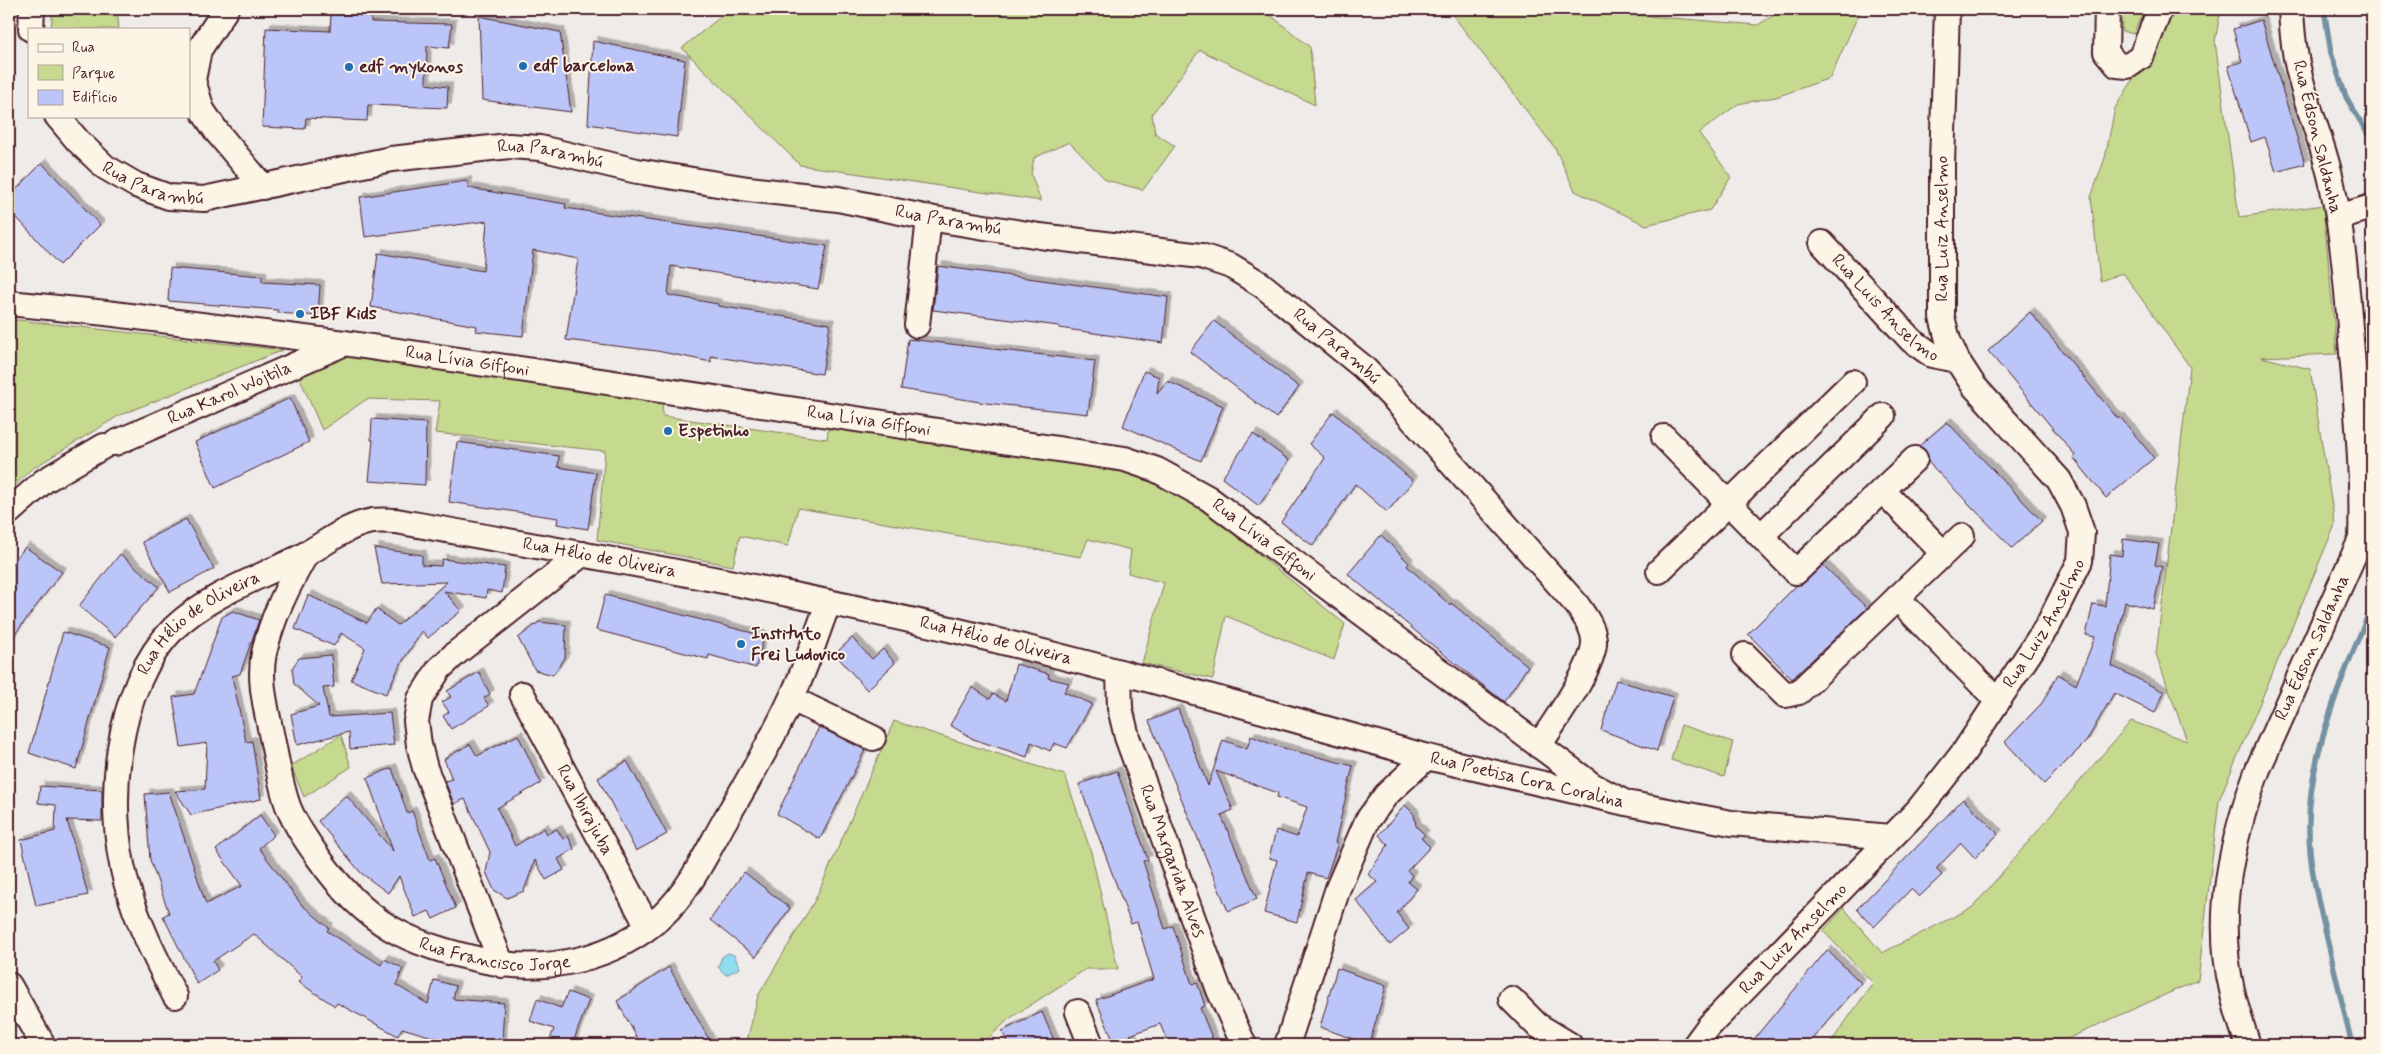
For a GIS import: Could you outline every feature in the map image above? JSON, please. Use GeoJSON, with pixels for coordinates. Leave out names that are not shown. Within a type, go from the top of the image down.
{"type":"FeatureCollection","features":[{"type":"Feature","properties":{"kind":"street"},"geometry":{"type":"LineString","coordinates":[[31,28],[32,9]]}},
{"type":"Feature","properties":{"kind":"street"},"geometry":{"type":"LineString","coordinates":[[226,9],[200,50],[193,80],[202,110],[216,132],[263,187]]}},
{"type":"Feature","properties":{"kind":"street","name":"Rua Luiz Anselmo"},"geometry":{"type":"LineString","coordinates":[[1695,1045],[1709,1026],[1891,837],[1941,782],[2048,625],[2069,588],[2080,561],[2082,532],[2073,506],[2058,480],[1974,386],[1956,360],[1942,317],[1942,163],[1947,9]]}},
{"type":"Feature","properties":{"kind":"street"},"geometry":{"type":"LineString","coordinates":[[2107,9],[2106,52],[2118,65],[2128,66],[2141,57],[2160,9]]}},
{"type":"Feature","properties":{"kind":"street","name":"Rua Édson Saldanha"},"geometry":{"type":"LineString","coordinates":[[2248,1045],[2231,989],[2227,963],[2225,906],[2228,873],[2248,796],[2258,769],[2361,539],[2362,508],[2359,440],[2347,286],[2338,217],[2325,157],[2300,76],[2293,39],[2291,9]]}},
{"type":"Feature","properties":{"kind":"street","name":"Rua Parambú"},"geometry":{"type":"LineString","coordinates":[[59,118],[78,141],[105,167],[136,185],[169,197],[204,199],[391,160],[509,146],[540,148],[638,171],[748,189],[838,199],[929,218],[1040,236],[1201,256],[1231,266],[1262,285],[1363,367],[1397,402],[1590,623],[1594,642],[1589,664],[1539,746]]}},
{"type":"Feature","properties":{"kind":"street"},"geometry":{"type":"LineString","coordinates":[[2338,217],[2372,207]]}},
{"type":"Feature","properties":{"kind":"street"},"geometry":{"type":"LineString","coordinates":[[917,325],[929,218]]}},
{"type":"Feature","properties":{"kind":"street","name":"Rua Luis Anselmo"},"geometry":{"type":"LineString","coordinates":[[1822,243],[1911,340],[1932,354],[1956,360]]}},
{"type":"Feature","properties":{"kind":"street","name":"Rua Lívia Giffoni"},"geometry":{"type":"LineString","coordinates":[[9,303],[344,344],[1125,459],[1157,470],[1208,498],[1592,785],[1626,803]]}},
{"type":"Feature","properties":{"kind":"street","name":"Rua Karol Wojtila"},"geometry":{"type":"LineString","coordinates":[[9,512],[44,481],[110,444],[344,344]]}},
{"type":"Feature","properties":{"kind":"street"},"geometry":{"type":"LineString","coordinates":[[1659,571],[1727,502],[1852,382]]}},
{"type":"Feature","properties":{"kind":"street"},"geometry":{"type":"LineString","coordinates":[[1761,536],[1884,416]]}},
{"type":"Feature","properties":{"kind":"street"},"geometry":{"type":"LineString","coordinates":[[1664,437],[1796,572],[1915,459]]}},
{"type":"Feature","properties":{"kind":"street"},"geometry":{"type":"LineString","coordinates":[[1882,490],[1943,553]]}},
{"type":"Feature","properties":{"kind":"street","name":"Rua Hélio de Oliveira"},"geometry":{"type":"LineString","coordinates":[[175,996],[136,914],[126,880],[120,846],[116,810],[119,770],[130,701],[156,649],[174,628],[192,613],[220,596],[306,554],[333,536],[373,521],[396,521],[582,554],[954,630],[1119,672],[1427,757]]}},
{"type":"Feature","properties":{"kind":"street"},"geometry":{"type":"LineString","coordinates":[[1745,655],[1785,695],[1800,692],[1962,536]]}},
{"type":"Feature","properties":{"kind":"street","name":"Rua Francisco Jorge"},"geometry":{"type":"LineString","coordinates":[[306,554],[283,594],[264,654],[262,678],[282,786],[289,809],[303,835],[338,886],[358,906],[379,922],[416,942],[502,965],[548,967],[597,954],[630,939],[648,928],[673,904],[693,876],[792,699],[828,604]]}},
{"type":"Feature","properties":{"kind":"street"},"geometry":{"type":"LineString","coordinates":[[502,965],[425,768],[416,721],[420,699],[439,669],[455,654],[582,554]]}},
{"type":"Feature","properties":{"kind":"street"},"geometry":{"type":"LineString","coordinates":[[1897,598],[1998,701]]}},
{"type":"Feature","properties":{"kind":"street","name":"Rua Margarida Alves"},"geometry":{"type":"LineString","coordinates":[[1119,672],[1120,708],[1127,737],[1219,990],[1244,1045]]}},
{"type":"Feature","properties":{"kind":"street","name":"Rua Ibirajuba"},"geometry":{"type":"LineString","coordinates":[[522,694],[648,928]]}},
{"type":"Feature","properties":{"kind":"street"},"geometry":{"type":"LineString","coordinates":[[792,699],[873,738]]}},
{"type":"Feature","properties":{"kind":"street","name":"Rua Poetisa Cora Coralina"},"geometry":{"type":"LineString","coordinates":[[1287,1045],[1338,888],[1367,821],[1386,795],[1427,757],[1626,803],[1731,823],[1891,837]]}},
{"type":"Feature","properties":{"kind":"street"},"geometry":{"type":"LineString","coordinates":[[9,985],[43,1045]]}},
{"type":"Feature","properties":{"kind":"street"},"geometry":{"type":"LineString","coordinates":[[1511,999],[1537,1025],[1570,1045]]}},
{"type":"Feature","properties":{"kind":"street"},"geometry":{"type":"LineString","coordinates":[[1078,1012],[1091,1045]]}},
{"type":"Feature","properties":{"kind":"green space"},"geometry":{"type":"Polygon","coordinates":[[[53,9],[117,9],[119,28],[51,28],[53,9]]]}},
{"type":"Feature","properties":{"kind":"green space"},"geometry":{"type":"Polygon","coordinates":[[[730,9],[1263,9],[1310,47],[1315,105],[1200,50],[1152,114],[1155,133],[1175,146],[1143,190],[1106,180],[1069,142],[1034,158],[1031,174],[1041,201],[800,165],[682,48],[730,9]]]}},
{"type":"Feature","properties":{"kind":"green space"},"geometry":{"type":"Polygon","coordinates":[[[1448,9],[1596,9],[1598,12],[1758,25],[1783,9],[1861,9],[1830,78],[1776,97],[1738,104],[1699,133],[1731,177],[1710,210],[1646,225],[1575,191],[1555,148],[1448,9]]]}},
{"type":"Feature","properties":{"kind":"green space"},"geometry":{"type":"Polygon","coordinates":[[[2121,9],[2145,9],[2133,34],[2122,31],[2121,9]]]}},
{"type":"Feature","properties":{"kind":"green space"},"geometry":{"type":"Polygon","coordinates":[[[2162,9],[2221,9],[2215,41],[2239,217],[2323,205],[2337,354],[2261,357],[2310,369],[2335,525],[2219,800],[2198,980],[2067,1039],[1877,1039],[1876,1045],[1829,1045],[1873,983],[1823,931],[1844,908],[1882,953],[1973,907],[2131,721],[2187,741],[2156,654],[2190,367],[2123,273],[2100,281],[2091,197],[2105,158],[2115,108],[2131,83],[2162,9]]]}},
{"type":"Feature","properties":{"kind":"green space"},"geometry":{"type":"Polygon","coordinates":[[[9,319],[283,350],[120,415],[30,470],[9,492],[9,319]]]}},
{"type":"Feature","properties":{"kind":"green space"},"geometry":{"type":"Polygon","coordinates":[[[355,352],[663,399],[662,416],[827,439],[829,422],[1136,471],[1204,510],[1345,624],[1334,660],[1226,616],[1213,679],[1142,663],[1164,583],[1128,573],[1131,550],[1088,539],[1081,557],[798,508],[788,546],[740,536],[733,566],[597,540],[605,451],[435,433],[440,401],[367,399],[322,430],[299,376],[355,352]]]}},
{"type":"Feature","properties":{"kind":"green space"},"geometry":{"type":"Polygon","coordinates":[[[894,721],[1065,775],[1091,852],[1118,969],[1086,969],[1009,1019],[981,1045],[746,1045],[758,996],[815,900],[894,721]]]}},
{"type":"Feature","properties":{"kind":"green space"},"geometry":{"type":"Polygon","coordinates":[[[1681,725],[1733,742],[1724,777],[1671,760],[1681,725]]]}},
{"type":"Feature","properties":{"kind":"green space"},"geometry":{"type":"Polygon","coordinates":[[[341,735],[351,767],[304,797],[291,766],[341,735]]]}},
{"type":"Feature","properties":{"kind":"water"},"geometry":{"type":"Polygon","coordinates":[[[728,953],[734,955],[740,968],[726,975],[718,967],[722,957],[728,953]]]}},
{"type":"Feature","properties":{"kind":"building"},"geometry":{"type":"Polygon","coordinates":[[[331,14],[371,15],[371,22],[452,24],[449,48],[427,46],[426,84],[448,87],[447,108],[368,105],[367,121],[306,118],[305,129],[262,127],[266,28],[330,31],[331,14]]]}},
{"type":"Feature","properties":{"kind":"building","name":"edf barcelona"},"geometry":{"type":"Polygon","coordinates":[[[479,16],[560,32],[571,112],[482,100],[479,16]]]}},
{"type":"Feature","properties":{"kind":"building"},"geometry":{"type":"Polygon","coordinates":[[[2261,20],[2305,164],[2276,172],[2265,137],[2251,142],[2228,66],[2242,62],[2233,29],[2261,20]]]}},
{"type":"Feature","properties":{"kind":"building"},"geometry":{"type":"Polygon","coordinates":[[[593,41],[685,60],[677,137],[588,124],[593,41]]]}},
{"type":"Feature","properties":{"kind":"building"},"geometry":{"type":"Polygon","coordinates":[[[42,163],[100,225],[60,265],[9,209],[9,197],[42,163]]]}},
{"type":"Feature","properties":{"kind":"building"},"geometry":{"type":"Polygon","coordinates":[[[467,181],[468,188],[566,204],[565,208],[827,246],[818,289],[671,266],[668,295],[718,304],[718,306],[830,324],[822,374],[711,356],[711,362],[657,351],[566,340],[578,259],[533,250],[523,336],[476,331],[477,326],[371,307],[378,253],[483,271],[487,221],[365,237],[360,197],[467,181]]]}},
{"type":"Feature","properties":{"kind":"building"},"geometry":{"type":"Polygon","coordinates":[[[938,266],[1168,297],[1163,343],[1059,328],[1059,326],[933,310],[938,266]]]}},
{"type":"Feature","properties":{"kind":"building"},"geometry":{"type":"Polygon","coordinates":[[[170,268],[262,276],[262,282],[320,285],[318,316],[278,313],[278,310],[168,301],[170,268]]]}},
{"type":"Feature","properties":{"kind":"building"},"geometry":{"type":"Polygon","coordinates":[[[2030,312],[2118,419],[2120,417],[2154,458],[2106,498],[2073,457],[2075,455],[1988,351],[2030,312]]]}},
{"type":"Feature","properties":{"kind":"building"},"geometry":{"type":"Polygon","coordinates":[[[1214,321],[1299,387],[1276,418],[1190,352],[1214,321]]]}},
{"type":"Feature","properties":{"kind":"building"},"geometry":{"type":"Polygon","coordinates":[[[908,339],[1095,361],[1088,414],[986,403],[901,389],[908,339]]]}},
{"type":"Feature","properties":{"kind":"building"},"geometry":{"type":"Polygon","coordinates":[[[1144,371],[1159,377],[1157,393],[1167,381],[1223,406],[1201,461],[1123,426],[1144,371]]]}},
{"type":"Feature","properties":{"kind":"building"},"geometry":{"type":"Polygon","coordinates":[[[290,398],[309,442],[215,488],[195,442],[290,398]]]}},
{"type":"Feature","properties":{"kind":"building"},"geometry":{"type":"Polygon","coordinates":[[[1333,412],[1413,481],[1387,512],[1355,484],[1313,546],[1281,522],[1325,458],[1309,444],[1333,412]]]}},
{"type":"Feature","properties":{"kind":"building"},"geometry":{"type":"Polygon","coordinates":[[[372,419],[426,423],[425,485],[369,481],[373,440],[371,440],[372,419]]]}},
{"type":"Feature","properties":{"kind":"building"},"geometry":{"type":"Polygon","coordinates":[[[1947,422],[2042,521],[2012,548],[1928,462],[1925,450],[1919,446],[1947,422]]]}},
{"type":"Feature","properties":{"kind":"building"},"geometry":{"type":"Polygon","coordinates":[[[1253,434],[1289,460],[1259,506],[1222,478],[1253,434]]]}},
{"type":"Feature","properties":{"kind":"building"},"geometry":{"type":"Polygon","coordinates":[[[457,442],[559,456],[558,467],[596,473],[588,529],[557,524],[558,518],[449,502],[457,442]]]}},
{"type":"Feature","properties":{"kind":"building"},"geometry":{"type":"Polygon","coordinates":[[[186,519],[214,569],[170,592],[142,542],[186,519]]]}},
{"type":"Feature","properties":{"kind":"building"},"geometry":{"type":"Polygon","coordinates":[[[1381,535],[1409,563],[1407,566],[1450,605],[1451,603],[1528,666],[1504,702],[1426,640],[1348,574],[1381,535]]]}},
{"type":"Feature","properties":{"kind":"building"},"geometry":{"type":"Polygon","coordinates":[[[2123,539],[2159,544],[2155,565],[2162,567],[2153,609],[2125,602],[2112,666],[2164,692],[2155,713],[2114,693],[2086,742],[2044,784],[2005,742],[2042,703],[2058,674],[2076,685],[2095,637],[2086,635],[2093,604],[2105,606],[2110,554],[2122,556],[2123,539]]]}},
{"type":"Feature","properties":{"kind":"building"},"geometry":{"type":"Polygon","coordinates":[[[25,547],[62,572],[9,642],[9,568],[25,547]]]}},
{"type":"Feature","properties":{"kind":"building"},"geometry":{"type":"Polygon","coordinates":[[[374,548],[422,555],[422,565],[441,566],[442,559],[505,567],[502,593],[487,590],[486,598],[444,591],[461,611],[428,638],[422,631],[400,665],[386,694],[351,680],[365,648],[341,633],[334,646],[295,629],[308,595],[367,623],[376,609],[398,625],[447,582],[382,584],[374,548]]]}},
{"type":"Feature","properties":{"kind":"building"},"geometry":{"type":"Polygon","coordinates":[[[120,554],[159,587],[115,637],[79,606],[120,554]]]}},
{"type":"Feature","properties":{"kind":"building"},"geometry":{"type":"Polygon","coordinates":[[[1823,565],[1867,608],[1792,679],[1748,634],[1797,585],[1805,582],[1823,565]]]}},
{"type":"Feature","properties":{"kind":"building"},"geometry":{"type":"Polygon","coordinates":[[[605,595],[764,636],[756,668],[709,655],[708,659],[596,630],[605,595]]]}},
{"type":"Feature","properties":{"kind":"building"},"geometry":{"type":"Polygon","coordinates":[[[233,611],[259,620],[240,674],[232,676],[246,742],[252,741],[261,799],[191,815],[175,791],[205,789],[207,743],[181,747],[173,697],[194,694],[222,617],[233,611]]]}},
{"type":"Feature","properties":{"kind":"building"},"geometry":{"type":"Polygon","coordinates":[[[539,622],[566,625],[565,658],[553,675],[535,670],[518,638],[539,622]]]}},
{"type":"Feature","properties":{"kind":"building"},"geometry":{"type":"Polygon","coordinates":[[[63,632],[110,647],[76,769],[29,753],[63,632]]]}},
{"type":"Feature","properties":{"kind":"building"},"geometry":{"type":"Polygon","coordinates":[[[852,638],[872,659],[883,649],[895,663],[867,690],[835,654],[852,638]]]}},
{"type":"Feature","properties":{"kind":"building"},"geometry":{"type":"Polygon","coordinates":[[[331,655],[334,687],[323,688],[329,717],[390,713],[394,745],[350,749],[349,732],[297,745],[291,714],[319,706],[294,684],[292,668],[299,658],[331,655]]]}},
{"type":"Feature","properties":{"kind":"building"},"geometry":{"type":"Polygon","coordinates":[[[1016,664],[1049,674],[1048,678],[1069,683],[1064,692],[1092,704],[1067,748],[1054,743],[1050,751],[1031,742],[1027,757],[973,739],[950,725],[972,687],[990,699],[993,694],[1006,701],[1016,664]]]}},
{"type":"Feature","properties":{"kind":"building"},"geometry":{"type":"Polygon","coordinates":[[[479,672],[490,694],[484,698],[489,706],[451,729],[443,716],[449,712],[442,702],[451,697],[447,691],[479,672]]]}},
{"type":"Feature","properties":{"kind":"building"},"geometry":{"type":"Polygon","coordinates":[[[1616,680],[1673,697],[1657,751],[1601,730],[1616,680]]]}},
{"type":"Feature","properties":{"kind":"building"},"geometry":{"type":"Polygon","coordinates":[[[1178,709],[1208,786],[1223,740],[1247,749],[1251,736],[1276,746],[1353,766],[1335,843],[1338,843],[1326,878],[1308,873],[1297,922],[1264,913],[1277,860],[1269,858],[1276,830],[1297,837],[1307,807],[1277,797],[1278,793],[1216,771],[1233,810],[1221,815],[1257,899],[1228,911],[1149,721],[1178,709]]]}},
{"type":"Feature","properties":{"kind":"building"},"geometry":{"type":"Polygon","coordinates":[[[819,727],[865,750],[820,839],[777,814],[819,727]]]}},
{"type":"Feature","properties":{"kind":"building"},"geometry":{"type":"Polygon","coordinates":[[[518,735],[541,783],[497,808],[515,846],[544,828],[547,834],[557,829],[563,839],[568,836],[574,849],[558,859],[564,870],[546,880],[535,860],[524,891],[507,898],[494,890],[486,872],[490,852],[465,799],[454,804],[445,781],[452,779],[444,759],[470,744],[477,756],[518,735]]]}},
{"type":"Feature","properties":{"kind":"building"},"geometry":{"type":"Polygon","coordinates":[[[627,761],[667,834],[636,851],[598,778],[627,761]]]}},
{"type":"Feature","properties":{"kind":"building"},"geometry":{"type":"Polygon","coordinates":[[[392,768],[407,813],[412,811],[430,860],[435,858],[456,908],[433,919],[429,911],[415,917],[399,876],[388,893],[361,873],[318,821],[346,795],[393,851],[367,778],[392,768]]]}},
{"type":"Feature","properties":{"kind":"building"},"geometry":{"type":"Polygon","coordinates":[[[1117,771],[1148,860],[1143,861],[1165,929],[1173,926],[1192,984],[1197,982],[1205,1006],[1200,1008],[1215,1045],[1169,1045],[1160,1024],[1130,1035],[1135,1045],[1115,1045],[1096,1000],[1154,979],[1137,922],[1131,924],[1079,784],[1117,771]]]}},
{"type":"Feature","properties":{"kind":"building"},"geometry":{"type":"Polygon","coordinates":[[[40,786],[102,790],[102,821],[67,820],[88,895],[36,906],[21,840],[55,831],[56,805],[38,803],[40,786]]]}},
{"type":"Feature","properties":{"kind":"building"},"geometry":{"type":"Polygon","coordinates":[[[169,792],[206,904],[242,886],[216,850],[260,815],[274,835],[259,848],[301,904],[329,928],[327,931],[381,965],[384,959],[403,968],[396,985],[428,1004],[434,980],[456,986],[453,999],[504,1003],[502,1045],[459,1045],[402,1028],[398,1036],[337,1003],[335,1006],[298,982],[302,977],[254,934],[213,961],[218,970],[197,984],[163,916],[169,913],[150,860],[145,794],[169,792]]]}},
{"type":"Feature","properties":{"kind":"building"},"geometry":{"type":"Polygon","coordinates":[[[1963,799],[1998,834],[1975,858],[1961,843],[1936,869],[1942,875],[1919,897],[1911,889],[1874,927],[1857,909],[1963,799]]]}},
{"type":"Feature","properties":{"kind":"building"},"geometry":{"type":"Polygon","coordinates":[[[1405,805],[1414,814],[1416,826],[1425,835],[1421,838],[1430,847],[1407,871],[1412,875],[1408,882],[1417,889],[1397,913],[1409,929],[1390,945],[1356,900],[1377,882],[1368,874],[1388,845],[1379,835],[1405,805]]]}},
{"type":"Feature","properties":{"kind":"building"},"geometry":{"type":"Polygon","coordinates":[[[744,872],[790,908],[756,957],[710,920],[744,872]]]}},
{"type":"Feature","properties":{"kind":"building"},"geometry":{"type":"Polygon","coordinates":[[[1827,950],[1861,983],[1807,1045],[1749,1045],[1827,950]]]}},
{"type":"Feature","properties":{"kind":"building"},"geometry":{"type":"Polygon","coordinates":[[[669,967],[712,1045],[641,1045],[617,1001],[669,967]]]}},
{"type":"Feature","properties":{"kind":"building"},"geometry":{"type":"Polygon","coordinates":[[[1337,968],[1386,986],[1369,1045],[1320,1027],[1337,968]]]}},
{"type":"Feature","properties":{"kind":"building"},"geometry":{"type":"Polygon","coordinates":[[[568,992],[589,1000],[572,1045],[548,1045],[554,1029],[530,1021],[537,999],[561,1008],[568,992]]]}},
{"type":"Feature","properties":{"kind":"building"},"geometry":{"type":"Polygon","coordinates":[[[1042,1012],[1056,1045],[1009,1045],[1002,1031],[1042,1012]]]}},
{"type":"Feature","properties":{"kind":"waterway"},"geometry":{"type":"LineString","coordinates":[[2324,9],[2331,53],[2346,97],[2372,141]]}},
{"type":"Feature","properties":{"kind":"waterway"},"geometry":{"type":"LineString","coordinates":[[2352,1045],[2314,881],[2309,823],[2315,768],[2330,712],[2372,606]]}},
{"type":"Feature","properties":{"kind":"place","name":"edf barcelona"},"geometry":{"type":"Point","coordinates":[523,66]}},
{"type":"Feature","properties":{"kind":"place","name":"edf mykonos"},"geometry":{"type":"Point","coordinates":[349,67]}},
{"type":"Feature","properties":{"kind":"place","name":"IBF Kids"},"geometry":{"type":"Point","coordinates":[300,314]}},
{"type":"Feature","properties":{"kind":"place","name":"Espetinho"},"geometry":{"type":"Point","coordinates":[668,431]}},
{"type":"Feature","properties":{"kind":"place","name":"Instituto Frei Ludovico"},"geometry":{"type":"Point","coordinates":[741,644]}}]}
